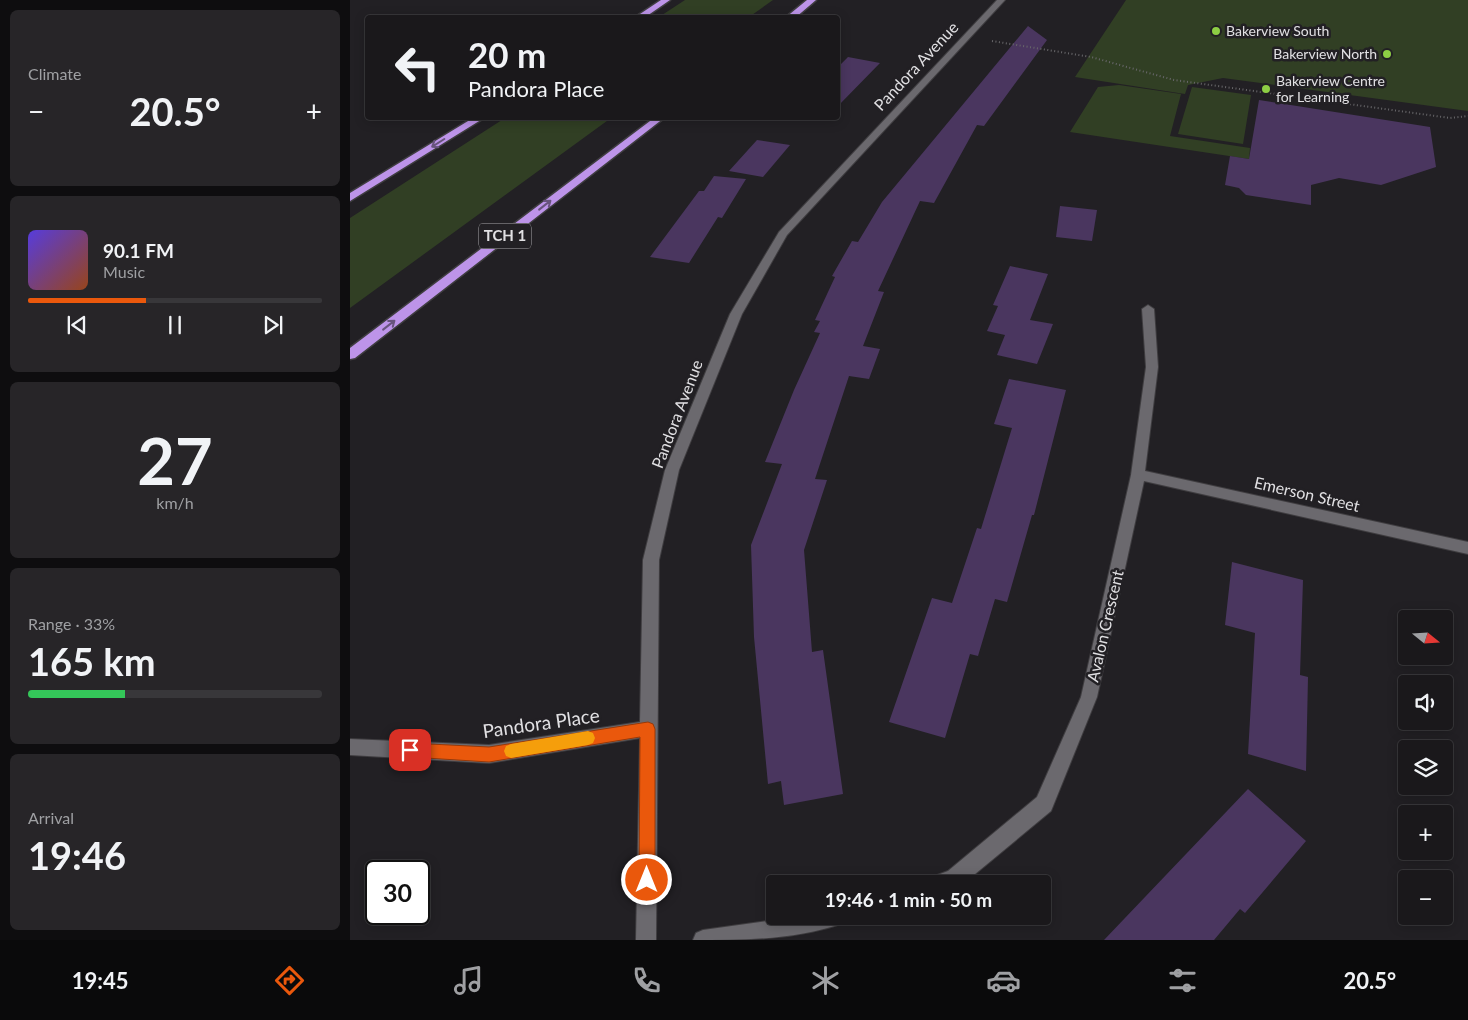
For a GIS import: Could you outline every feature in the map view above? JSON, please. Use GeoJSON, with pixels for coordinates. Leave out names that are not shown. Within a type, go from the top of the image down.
{"type":"FeatureCollection","features":[{"type":"Feature","properties":{"kind":"highway"},"geometry":{"type":"LineString","coordinates":[[643,15],[666,0]]}},
{"type":"Feature","properties":{"kind":"highway"},"geometry":{"type":"LineString","coordinates":[[794,15],[812,0]]}},
{"type":"Feature","properties":{"kind":"highway"},"geometry":{"type":"LineString","coordinates":[[350,198],[476,120]]}},
{"type":"Feature","properties":{"kind":"highway","name":"TCH 1"},"geometry":{"type":"LineString","coordinates":[[350,355],[656,120]]}},
{"type":"Feature","properties":{"kind":"street","name":"Pandora Avenue"},"geometry":{"type":"LineString","coordinates":[[646,940],[651,560],[672,470],[736,314],[783,234],[1001,0]]}},
{"type":"Feature","properties":{"kind":"street","name":"Avalon Crescent"},"geometry":{"type":"LineString","coordinates":[[959,875],[1044,804],[1089,697],[1138,475],[1152,367],[1148,309]]}},
{"type":"Feature","properties":{"kind":"street","name":"Emerson Street"},"geometry":{"type":"LineString","coordinates":[[1138,475],[1468,548]]}},
{"type":"Feature","properties":{"kind":"street","name":"Pandora Place"},"geometry":{"type":"LineString","coordinates":[[350,747],[489,754],[648,729]]}},
{"type":"Feature","properties":{"kind":"street"},"geometry":{"type":"LineString","coordinates":[[704,940],[809,925]]}},
{"type":"Feature","properties":{"kind":"path"},"geometry":{"type":"LineString","coordinates":[[967,37],[1091,57],[1174,80],[1450,118],[1468,116]]}},
{"type":"Feature","properties":{"kind":"green space"},"geometry":{"type":"Polygon","coordinates":[[[685,0],[773,0],[752,15],[662,15],[685,0]]]}},
{"type":"Feature","properties":{"kind":"green space"},"geometry":{"type":"Polygon","coordinates":[[[1126,0],[1468,0],[1468,111],[1223,78],[1188,85],[1185,94],[1075,77],[1126,0]]]}},
{"type":"Feature","properties":{"kind":"green space"},"geometry":{"type":"Polygon","coordinates":[[[1119,85],[1181,94],[1170,136],[1250,148],[1249,159],[1070,132],[1098,87],[1119,85]]]}},
{"type":"Feature","properties":{"kind":"green space"},"geometry":{"type":"Polygon","coordinates":[[[1192,87],[1251,95],[1243,144],[1178,134],[1192,87]]]}},
{"type":"Feature","properties":{"kind":"green space"},"geometry":{"type":"Polygon","coordinates":[[[502,120],[608,120],[350,308],[350,218],[502,120]]]}},
{"type":"Feature","properties":{"kind":"building"},"geometry":{"type":"Polygon","coordinates":[[[1028,26],[1047,40],[984,126],[977,125],[934,203],[920,201],[878,291],[884,292],[863,346],[880,349],[869,379],[849,376],[815,479],[827,480],[804,550],[812,652],[823,650],[843,794],[784,805],[781,781],[768,784],[754,637],[751,545],[782,464],[765,462],[794,390],[820,333],[814,332],[820,321],[815,320],[835,277],[832,276],[852,241],[858,242],[882,202],[1028,26]]]}},
{"type":"Feature","properties":{"kind":"building"},"geometry":{"type":"Polygon","coordinates":[[[848,57],[880,63],[840,104],[840,65],[848,57]]]}},
{"type":"Feature","properties":{"kind":"building"},"geometry":{"type":"Polygon","coordinates":[[[1259,100],[1430,127],[1436,167],[1381,185],[1339,178],[1311,185],[1311,205],[1246,195],[1239,188],[1225,185],[1230,156],[1249,159],[1259,100]]]}},
{"type":"Feature","properties":{"kind":"building"},"geometry":{"type":"Polygon","coordinates":[[[757,140],[790,145],[763,177],[729,171],[757,140]]]}},
{"type":"Feature","properties":{"kind":"building"},"geometry":{"type":"Polygon","coordinates":[[[714,176],[746,179],[722,218],[718,217],[689,263],[650,257],[699,191],[704,191],[714,176]]]}},
{"type":"Feature","properties":{"kind":"building"},"geometry":{"type":"Polygon","coordinates":[[[1060,206],[1097,210],[1092,241],[1056,237],[1060,206]]]}},
{"type":"Feature","properties":{"kind":"building"},"geometry":{"type":"Polygon","coordinates":[[[1010,266],[1048,274],[1030,320],[1053,324],[1037,364],[997,355],[1005,335],[987,331],[998,306],[993,305],[1010,266]]]}},
{"type":"Feature","properties":{"kind":"building"},"geometry":{"type":"Polygon","coordinates":[[[1009,379],[1066,390],[1034,515],[1032,515],[1007,602],[995,599],[978,656],[970,654],[945,738],[889,722],[932,598],[952,603],[977,528],[981,529],[1012,428],[994,424],[1009,379]]]}},
{"type":"Feature","properties":{"kind":"building"},"geometry":{"type":"Polygon","coordinates":[[[1232,562],[1303,580],[1300,675],[1308,677],[1306,771],[1248,754],[1255,633],[1225,625],[1232,562]]]}},
{"type":"Feature","properties":{"kind":"building"},"geometry":{"type":"Polygon","coordinates":[[[1248,789],[1306,841],[1245,913],[1240,909],[1214,940],[1104,940],[1248,789]]]}},
{"type":"Feature","properties":{"kind":"slow traffic"},"geometry":{"type":"LineString","coordinates":[[511,751],[588,738]]}},
{"type":"Feature","properties":{"kind":"place","name":"Bakerview South"},"geometry":{"type":"Point","coordinates":[1216,31]}},
{"type":"Feature","properties":{"kind":"place","name":"Bakerview North"},"geometry":{"type":"Point","coordinates":[1387,54]}},
{"type":"Feature","properties":{"kind":"place","name":"Bakerview Centre for Learning"},"geometry":{"type":"Point","coordinates":[1266,89]}},
{"type":"Feature","properties":{"kind":"route"},"geometry":{"type":"LineString","coordinates":[[410,750],[489,754],[648,729],[647,880]]}}]}
